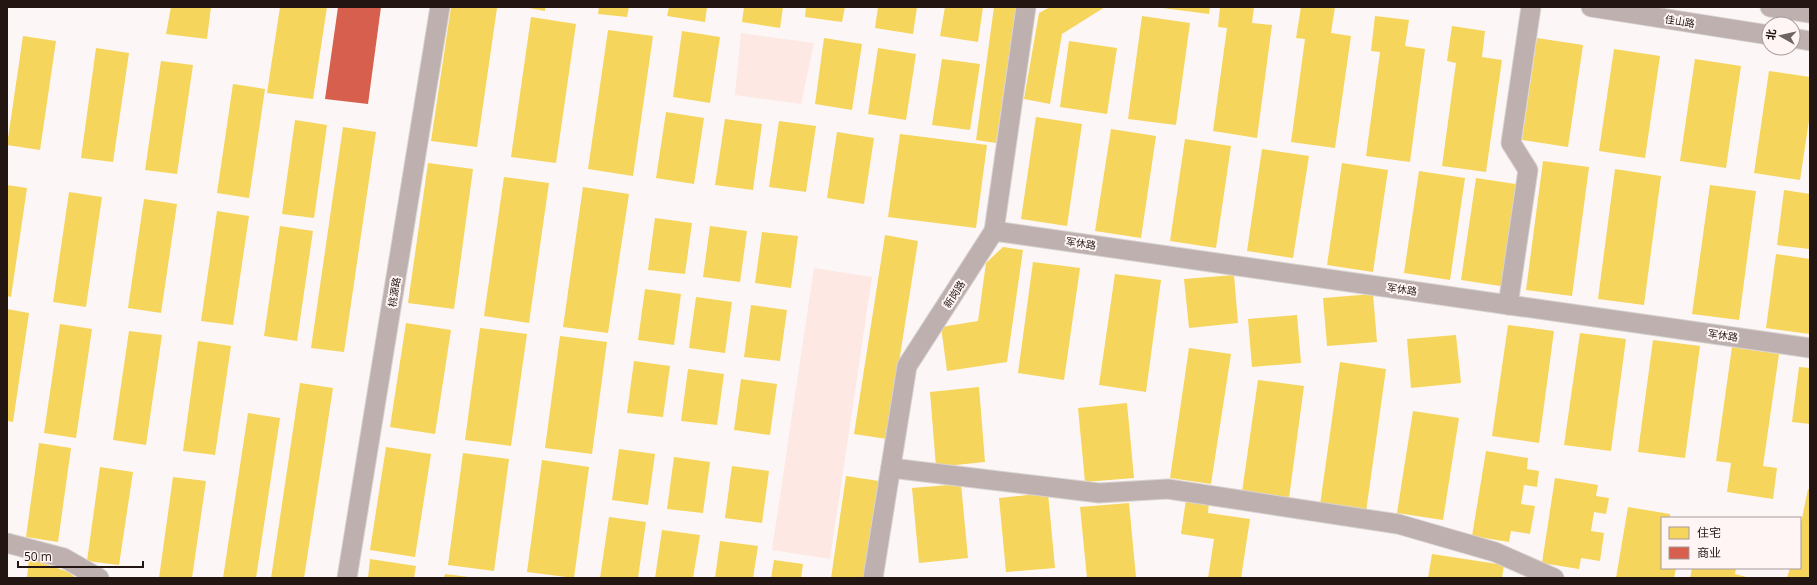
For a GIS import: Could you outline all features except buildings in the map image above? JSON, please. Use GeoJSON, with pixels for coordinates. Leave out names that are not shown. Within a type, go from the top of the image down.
{"type":"FeatureCollection","features":[{"type":"Feature","properties":{"kind":"street","name":"桃源路"},"geometry":{"type":"LineString","coordinates":[[348,578],[440,7]]}},
{"type":"Feature","properties":{"kind":"street","name":"新岗路"},"geometry":{"type":"LineString","coordinates":[[873,578],[907,366],[994,231],[1026,7]]}},
{"type":"Feature","properties":{"kind":"street"},"geometry":{"type":"LineString","coordinates":[[1508,305],[1528,170],[1511,143],[1531,7]]}},
{"type":"Feature","properties":{"kind":"street","name":"佳山路"},"geometry":{"type":"LineString","coordinates":[[1591,7],[1761,34]]}},
{"type":"Feature","properties":{"kind":"street"},"geometry":{"type":"LineString","coordinates":[[1770,7],[1810,13]]}},
{"type":"Feature","properties":{"kind":"street","name":"军休路"},"geometry":{"type":"LineString","coordinates":[[994,231],[1810,348]]}},
{"type":"Feature","properties":{"kind":"street"},"geometry":{"type":"LineString","coordinates":[[891,468],[1099,493],[1168,489],[1398,524],[1495,552],[1554,578]]}},
{"type":"Feature","properties":{"kind":"street"},"geometry":{"type":"LineString","coordinates":[[7,542],[64,558],[99,578]]}},
{"type":"Feature","properties":{"kind":"shaded area"},"geometry":{"type":"Polygon","coordinates":[[[741,33],[814,43],[801,104],[735,95],[741,33]]]}},
{"type":"Feature","properties":{"kind":"shaded area"},"geometry":{"type":"Polygon","coordinates":[[[814,268],[872,277],[830,559],[772,550],[814,268]]]}}]}
